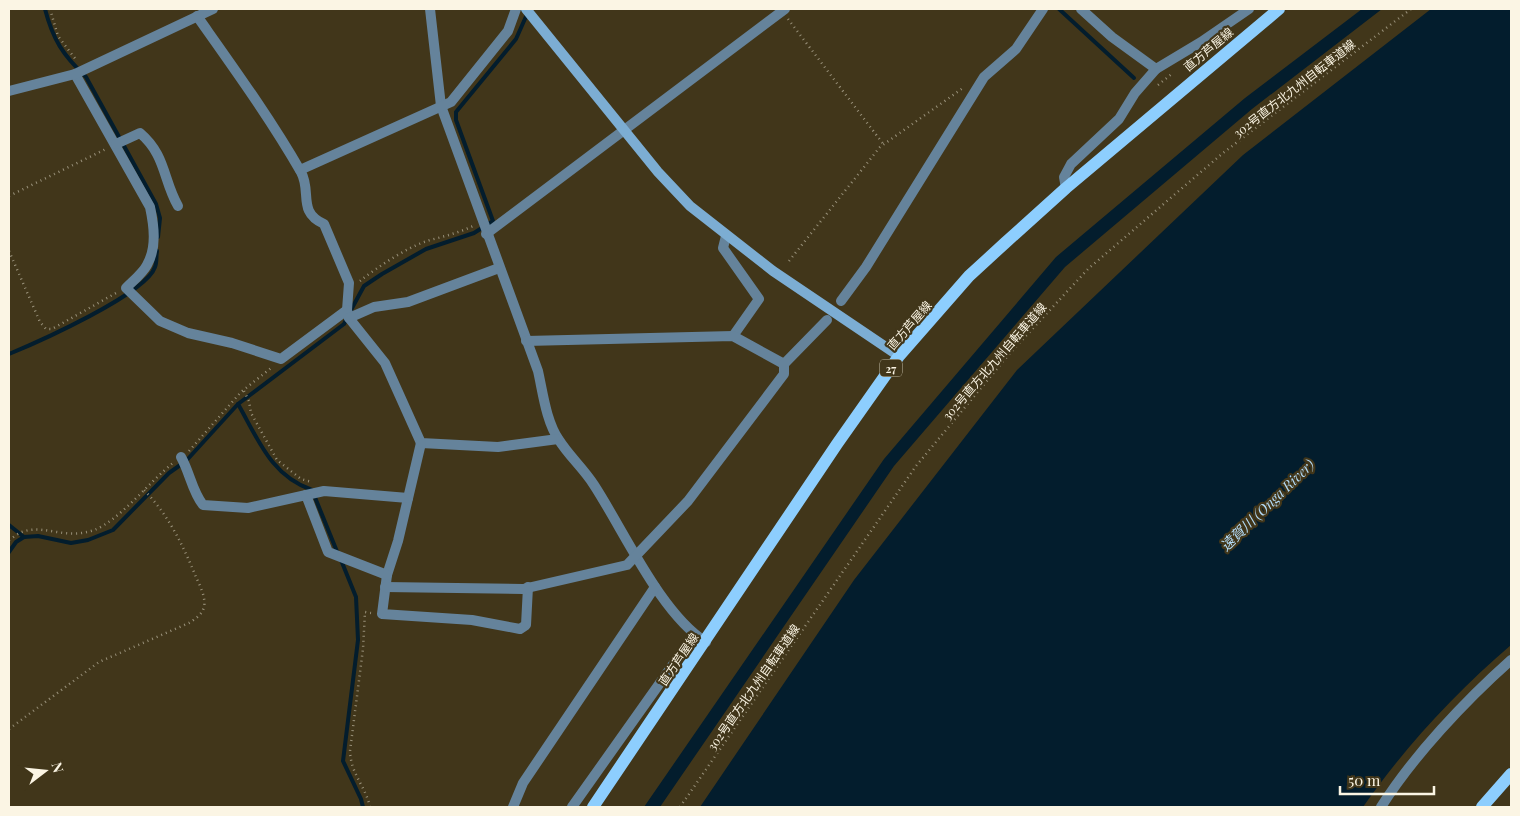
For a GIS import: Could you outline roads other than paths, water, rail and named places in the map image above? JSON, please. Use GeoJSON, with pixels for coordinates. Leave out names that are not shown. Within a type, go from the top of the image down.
{"type":"FeatureCollection","features":[{"type":"Feature","properties":{"kind":"main road","name":"直方芦屋線"},"geometry":{"type":"LineString","coordinates":[[594,807],[899,356],[970,276],[1066,188],[1279,9]]}},
{"type":"Feature","properties":{"kind":"main road"},"geometry":{"type":"LineString","coordinates":[[1482,807],[1508,781]]}},
{"type":"Feature","properties":{"kind":"street"},"geometry":{"type":"LineString","coordinates":[[9,91],[75,74],[213,9]]}},
{"type":"Feature","properties":{"kind":"street"},"geometry":{"type":"LineString","coordinates":[[430,9],[441,106],[486,234],[538,371],[549,415],[558,440],[594,484],[655,587],[694,634],[706,642]]}},
{"type":"Feature","properties":{"kind":"street"},"geometry":{"type":"LineString","coordinates":[[300,170],[451,102],[508,31],[516,9]]}},
{"type":"Feature","properties":{"kind":"street"},"geometry":{"type":"LineString","coordinates":[[526,9],[623,130],[690,206],[726,236],[774,271],[899,356]]}},
{"type":"Feature","properties":{"kind":"street"},"geometry":{"type":"LineString","coordinates":[[841,301],[866,267],[984,77],[1016,49],[1043,9]]}},
{"type":"Feature","properties":{"kind":"street"},"geometry":{"type":"LineString","coordinates":[[1081,9],[1112,37],[1156,70]]}},
{"type":"Feature","properties":{"kind":"street"},"geometry":{"type":"LineString","coordinates":[[1066,188],[1064,177],[1071,164],[1118,119],[1135,93],[1156,70],[1249,9]]}},
{"type":"Feature","properties":{"kind":"street"},"geometry":{"type":"LineString","coordinates":[[486,234],[623,130],[670,98],[784,10]]}},
{"type":"Feature","properties":{"kind":"street"},"geometry":{"type":"LineString","coordinates":[[197,16],[253,97],[300,170],[309,212],[313,219],[324,224],[349,283],[348,314],[385,363],[421,443],[398,541],[387,575],[382,614],[472,620],[520,629],[526,625],[528,588]]}},
{"type":"Feature","properties":{"kind":"street"},"geometry":{"type":"LineString","coordinates":[[75,74],[150,207],[155,229],[152,251],[147,266],[126,288],[160,322],[188,333],[232,343],[281,360],[348,314],[374,307],[408,302],[499,268]]}},
{"type":"Feature","properties":{"kind":"street"},"geometry":{"type":"LineString","coordinates":[[116,144],[140,133],[151,142],[161,160],[172,195],[178,206]]}},
{"type":"Feature","properties":{"kind":"street"},"geometry":{"type":"LineString","coordinates":[[726,236],[723,248],[760,300],[733,336]]}},
{"type":"Feature","properties":{"kind":"street"},"geometry":{"type":"LineString","coordinates":[[386,587],[528,588],[627,565],[688,501],[784,374],[784,364],[827,320]]}},
{"type":"Feature","properties":{"kind":"street"},"geometry":{"type":"LineString","coordinates":[[526,341],[733,336],[784,364]]}},
{"type":"Feature","properties":{"kind":"street"},"geometry":{"type":"LineString","coordinates":[[421,443],[498,447],[558,440]]}},
{"type":"Feature","properties":{"kind":"street"},"geometry":{"type":"LineString","coordinates":[[181,457],[187,467],[197,496],[204,505],[248,508],[319,492],[408,498]]}},
{"type":"Feature","properties":{"kind":"street"},"geometry":{"type":"LineString","coordinates":[[306,495],[328,552],[387,575]]}},
{"type":"Feature","properties":{"kind":"street"},"geometry":{"type":"LineString","coordinates":[[513,807],[523,783],[655,587]]}},
{"type":"Feature","properties":{"kind":"street"},"geometry":{"type":"LineString","coordinates":[[572,807],[694,634]]}},
{"type":"Feature","properties":{"kind":"street"},"geometry":{"type":"LineString","coordinates":[[1381,807],[1394,787],[1437,736],[1492,677],[1511,660]]}},
{"type":"Feature","properties":{"kind":"water"},"geometry":{"type":"Polygon","coordinates":[[[1362,9],[1382,9],[1252,109],[1065,267],[894,466],[660,807],[644,807],[884,459],[1056,257],[1245,98],[1362,9]]]}},
{"type":"Feature","properties":{"kind":"water","name":"遠賀川 (Onga River)"},"geometry":{"type":"Polygon","coordinates":[[[1431,9],[1511,9],[1511,645],[1470,682],[1432,722],[1396,763],[1363,807],[700,807],[854,580],[1017,370],[1243,155],[1431,9]]]}},
{"type":"Feature","properties":{"kind":"waterway"},"geometry":{"type":"LineString","coordinates":[[45,9],[55,38],[65,54],[86,77],[156,204],[160,218],[158,237]]}},
{"type":"Feature","properties":{"kind":"waterway"},"geometry":{"type":"LineString","coordinates":[[1059,9],[1134,78]]}},
{"type":"Feature","properties":{"kind":"waterway"},"geometry":{"type":"LineString","coordinates":[[351,310],[364,286],[382,274],[426,249],[474,233],[493,221],[456,120],[456,112],[516,39],[528,12]]}},
{"type":"Feature","properties":{"kind":"waterway"},"geometry":{"type":"LineString","coordinates":[[9,354],[90,316],[132,290],[147,278],[155,267],[157,251]]}},
{"type":"Feature","properties":{"kind":"waterway"},"geometry":{"type":"LineString","coordinates":[[9,552],[16,542],[24,537],[38,536],[71,543],[88,540],[113,530],[169,473],[186,461],[238,404],[344,324],[347,318]]}},
{"type":"Feature","properties":{"kind":"waterway"},"geometry":{"type":"LineString","coordinates":[[238,404],[259,443],[276,466],[286,476],[312,490],[338,554]]}},
{"type":"Feature","properties":{"kind":"waterway"},"geometry":{"type":"LineString","coordinates":[[9,525],[24,537]]}},
{"type":"Feature","properties":{"kind":"waterway"},"geometry":{"type":"LineString","coordinates":[[341,560],[356,597],[358,640],[343,761],[363,807]]}}]}
